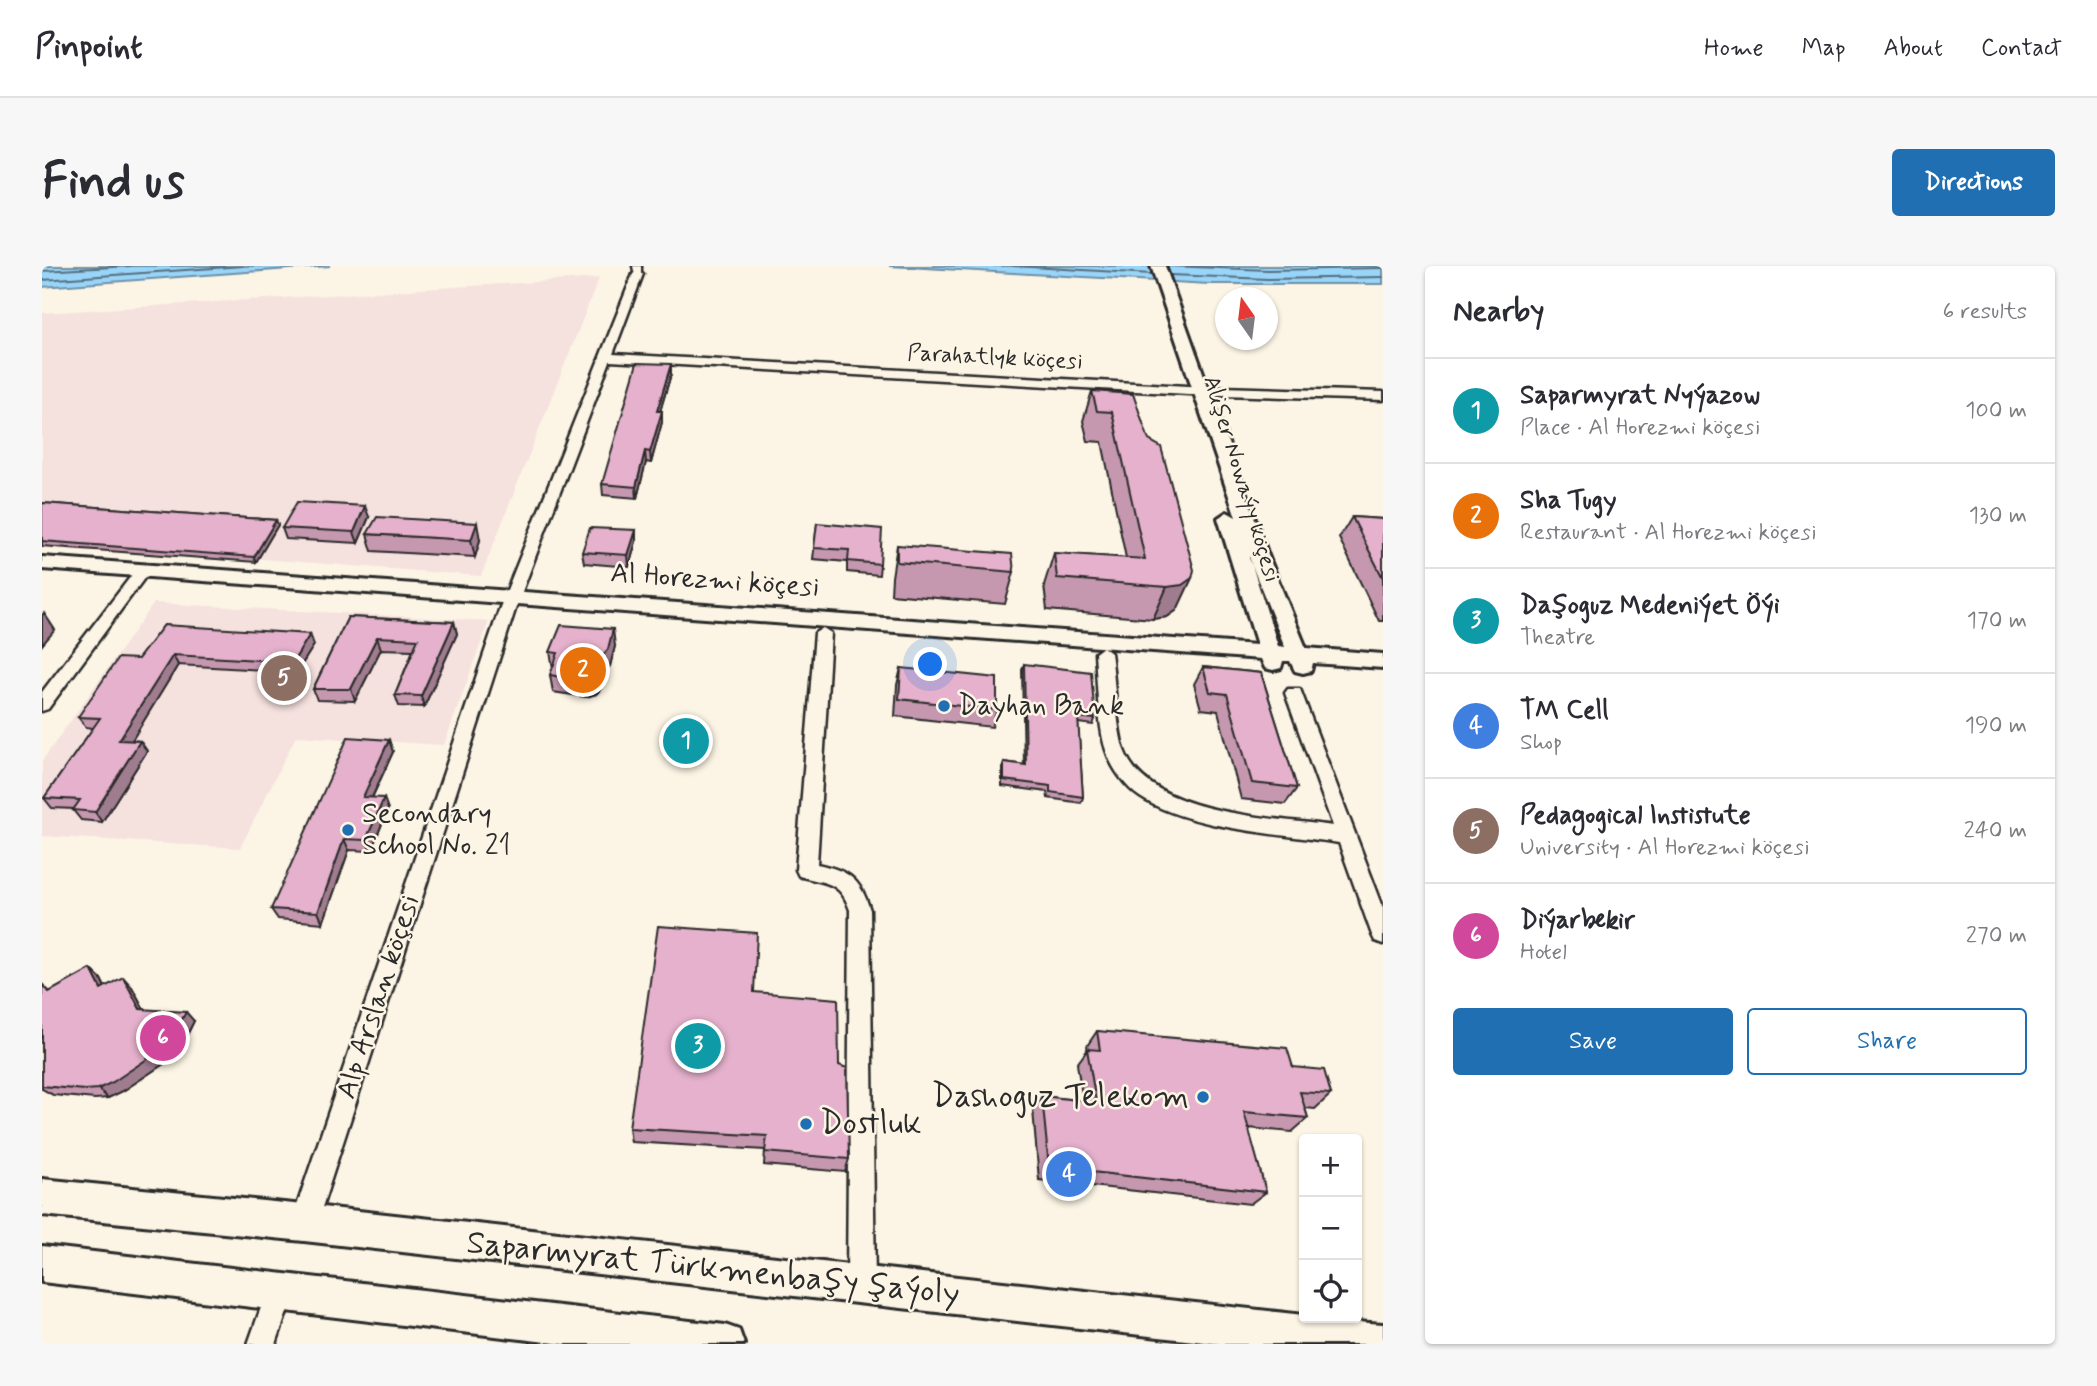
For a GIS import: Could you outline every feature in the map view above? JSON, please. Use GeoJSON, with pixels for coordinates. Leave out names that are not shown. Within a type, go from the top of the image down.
{"type":"FeatureCollection","features":[{"type":"Feature","properties":{"kind":"main road","name":"Saparmyrat Türkmenbaşy şaýoly"},"geometry":{"type":"LineString","coordinates":[[42,1197],[304,1223],[1383,1343]]}},
{"type":"Feature","properties":{"kind":"main road"},"geometry":{"type":"LineString","coordinates":[[42,1264],[725,1344]]}},
{"type":"Feature","properties":{"kind":"street","name":"Alişer Nowaýy köçesi"},"geometry":{"type":"LineString","coordinates":[[1151,266],[1164,290],[1272,659]]}},
{"type":"Feature","properties":{"kind":"street"},"geometry":{"type":"LineString","coordinates":[[1158,266],[1164,290]]}},
{"type":"Feature","properties":{"kind":"street","name":"Alp Arslan köçesi"},"geometry":{"type":"LineString","coordinates":[[304,1223],[510,603],[637,270]]}},
{"type":"Feature","properties":{"kind":"street","name":"Parahatlyk köçesi"},"geometry":{"type":"LineString","coordinates":[[605,357],[1194,390],[1383,396]]}},
{"type":"Feature","properties":{"kind":"street","name":"Alişer Nowaýy köçesi"},"geometry":{"type":"LineString","coordinates":[[1194,390],[1258,558],[1301,661]]}},
{"type":"Feature","properties":{"kind":"street","name":"Al Horezmi köçesi"},"geometry":{"type":"LineString","coordinates":[[42,563],[138,577],[1301,661],[1383,661]]}},
{"type":"Feature","properties":{"kind":"street"},"geometry":{"type":"LineString","coordinates":[[42,705],[138,577]]}},
{"type":"Feature","properties":{"kind":"street","name":"Al Horezmi köçesi"},"geometry":{"type":"LineString","coordinates":[[42,578],[138,577]]}},
{"type":"Feature","properties":{"kind":"street","name":"Al Horezmi köçesi"},"geometry":{"type":"LineString","coordinates":[[510,603],[823,633],[1102,653],[1272,659]]}},
{"type":"Feature","properties":{"kind":"street"},"geometry":{"type":"LineString","coordinates":[[823,633],[806,870],[843,879],[853,889],[860,910],[861,1285]]}},
{"type":"Feature","properties":{"kind":"street"},"geometry":{"type":"LineString","coordinates":[[1102,653],[1114,748],[1120,762],[1136,783],[1149,793],[1166,802],[1206,813],[1346,836]]}},
{"type":"Feature","properties":{"kind":"street","name":"Al Horezmi köçesi"},"geometry":{"type":"LineString","coordinates":[[1301,661],[1383,673]]}},
{"type":"Feature","properties":{"kind":"street"},"geometry":{"type":"LineString","coordinates":[[1294,693],[1383,935]]}},
{"type":"Feature","properties":{"kind":"street"},"geometry":{"type":"LineString","coordinates":[[262,1344],[280,1292]]}},
{"type":"Feature","properties":{"kind":"shaded area"},"geometry":{"type":"Polygon","coordinates":[[[599,278],[481,576],[42,542],[42,313],[599,278]]]}},
{"type":"Feature","properties":{"kind":"shaded area"},"geometry":{"type":"Polygon","coordinates":[[[154,603],[489,621],[444,745],[296,736],[240,848],[42,836],[42,761],[154,603]]]}},
{"type":"Feature","properties":{"kind":"water"},"geometry":{"type":"Polygon","coordinates":[[[42,266],[330,266],[42,287],[42,266]]]}},
{"type":"Feature","properties":{"kind":"water"},"geometry":{"type":"Polygon","coordinates":[[[889,266],[1383,266],[1383,284],[1209,284],[889,266]]]}},
{"type":"Feature","properties":{"kind":"building"},"geometry":{"type":"Polygon","coordinates":[[[637,363],[671,364],[657,411],[662,411],[650,452],[645,451],[636,487],[602,484],[637,363]]]}},
{"type":"Feature","properties":{"kind":"building"},"geometry":{"type":"Polygon","coordinates":[[[1092,391],[1133,394],[1149,440],[1161,447],[1194,570],[1192,578],[1182,585],[1167,587],[1057,578],[1054,553],[1145,559],[1112,412],[1097,411],[1092,391]]]}},
{"type":"Feature","properties":{"kind":"building"},"geometry":{"type":"Polygon","coordinates":[[[297,502],[365,506],[354,532],[282,528],[297,502]]]}},
{"type":"Feature","properties":{"kind":"building"},"geometry":{"type":"Polygon","coordinates":[[[42,503],[276,520],[254,557],[42,541],[42,503]]]}},
{"type":"Feature","properties":{"kind":"building"},"geometry":{"type":"Polygon","coordinates":[[[377,517],[477,523],[471,540],[367,534],[377,517]]]}},
{"type":"Feature","properties":{"kind":"building"},"geometry":{"type":"Polygon","coordinates":[[[1352,517],[1383,519],[1383,578],[1352,517]]]}},
{"type":"Feature","properties":{"kind":"building"},"geometry":{"type":"Polygon","coordinates":[[[817,523],[882,529],[880,564],[848,561],[849,550],[814,548],[817,523]]]}},
{"type":"Feature","properties":{"kind":"building"},"geometry":{"type":"Polygon","coordinates":[[[590,528],[636,530],[628,555],[582,552],[590,528]]]}},
{"type":"Feature","properties":{"kind":"building"},"geometry":{"type":"Polygon","coordinates":[[[897,545],[1012,554],[1014,572],[897,562],[897,545]]]}},
{"type":"Feature","properties":{"kind":"building"},"geometry":{"type":"Polygon","coordinates":[[[348,617],[454,622],[421,696],[395,695],[418,639],[377,637],[351,689],[313,689],[348,617]]]}},
{"type":"Feature","properties":{"kind":"building"},"geometry":{"type":"Polygon","coordinates":[[[164,625],[310,634],[293,662],[173,655],[119,740],[140,741],[95,812],[73,810],[80,800],[44,798],[100,718],[78,717],[118,658],[138,659],[164,625]]]}},
{"type":"Feature","properties":{"kind":"building"},"geometry":{"type":"Polygon","coordinates":[[[561,625],[613,629],[608,649],[594,677],[583,681],[550,675],[558,653],[550,652],[561,625]]]}},
{"type":"Feature","properties":{"kind":"building"},"geometry":{"type":"Polygon","coordinates":[[[1024,664],[1091,672],[1095,719],[1078,717],[1083,797],[1050,792],[1050,786],[1004,780],[1004,762],[1026,765],[1024,664]]]}},
{"type":"Feature","properties":{"kind":"building"},"geometry":{"type":"Polygon","coordinates":[[[1203,667],[1261,673],[1297,788],[1252,783],[1227,694],[1210,692],[1203,667]]]}},
{"type":"Feature","properties":{"kind":"building"},"geometry":{"type":"Polygon","coordinates":[[[901,668],[997,678],[997,710],[899,699],[901,668]]]}},
{"type":"Feature","properties":{"kind":"building","name":"Secondary School No. 21"},"geometry":{"type":"Polygon","coordinates":[[[348,737],[389,740],[363,797],[384,798],[366,840],[344,839],[318,912],[271,909],[348,737]]]}},
{"type":"Feature","properties":{"kind":"building"},"geometry":{"type":"Polygon","coordinates":[[[658,926],[757,933],[754,992],[838,999],[839,1065],[847,1068],[849,1159],[765,1152],[767,1136],[629,1128],[658,926]]]}},
{"type":"Feature","properties":{"kind":"building"},"geometry":{"type":"Polygon","coordinates":[[[91,969],[101,989],[123,977],[140,1009],[186,1012],[168,1045],[113,1082],[98,1089],[85,1090],[42,1086],[42,985],[49,992],[91,969]]]}},
{"type":"Feature","properties":{"kind":"building"},"geometry":{"type":"Polygon","coordinates":[[[1097,1031],[1287,1048],[1293,1067],[1324,1070],[1331,1094],[1300,1092],[1308,1118],[1244,1112],[1266,1192],[1049,1167],[1042,1096],[1096,1102],[1087,1049],[1100,1050],[1097,1031]]]}},
{"type":"Feature","properties":{"kind":"place","name":"Sha Tugy"},"geometry":{"type":"Point","coordinates":[583,670]}},
{"type":"Feature","properties":{"kind":"place","name":"Pedagogical Instistute"},"geometry":{"type":"Point","coordinates":[284,678]}},
{"type":"Feature","properties":{"kind":"place","name":"Dayhan Bank"},"geometry":{"type":"Point","coordinates":[944,706]}},
{"type":"Feature","properties":{"kind":"place","name":"Saparmyrat Nyýazow"},"geometry":{"type":"Point","coordinates":[686,741]}},
{"type":"Feature","properties":{"kind":"place","name":"Secondary School No. 21"},"geometry":{"type":"Point","coordinates":[348,830]}},
{"type":"Feature","properties":{"kind":"place","name":"Diýarbekir"},"geometry":{"type":"Point","coordinates":[163,1038]}},
{"type":"Feature","properties":{"kind":"place","name":"Daşoguz Medeniýet Öýi"},"geometry":{"type":"Point","coordinates":[698,1046]}},
{"type":"Feature","properties":{"kind":"place","name":"Dashoguz Telekom"},"geometry":{"type":"Point","coordinates":[1203,1097]}},
{"type":"Feature","properties":{"kind":"place","name":"Dostluk"},"geometry":{"type":"Point","coordinates":[806,1124]}},
{"type":"Feature","properties":{"kind":"place","name":"TM Cell"},"geometry":{"type":"Point","coordinates":[1069,1174]}}]}
